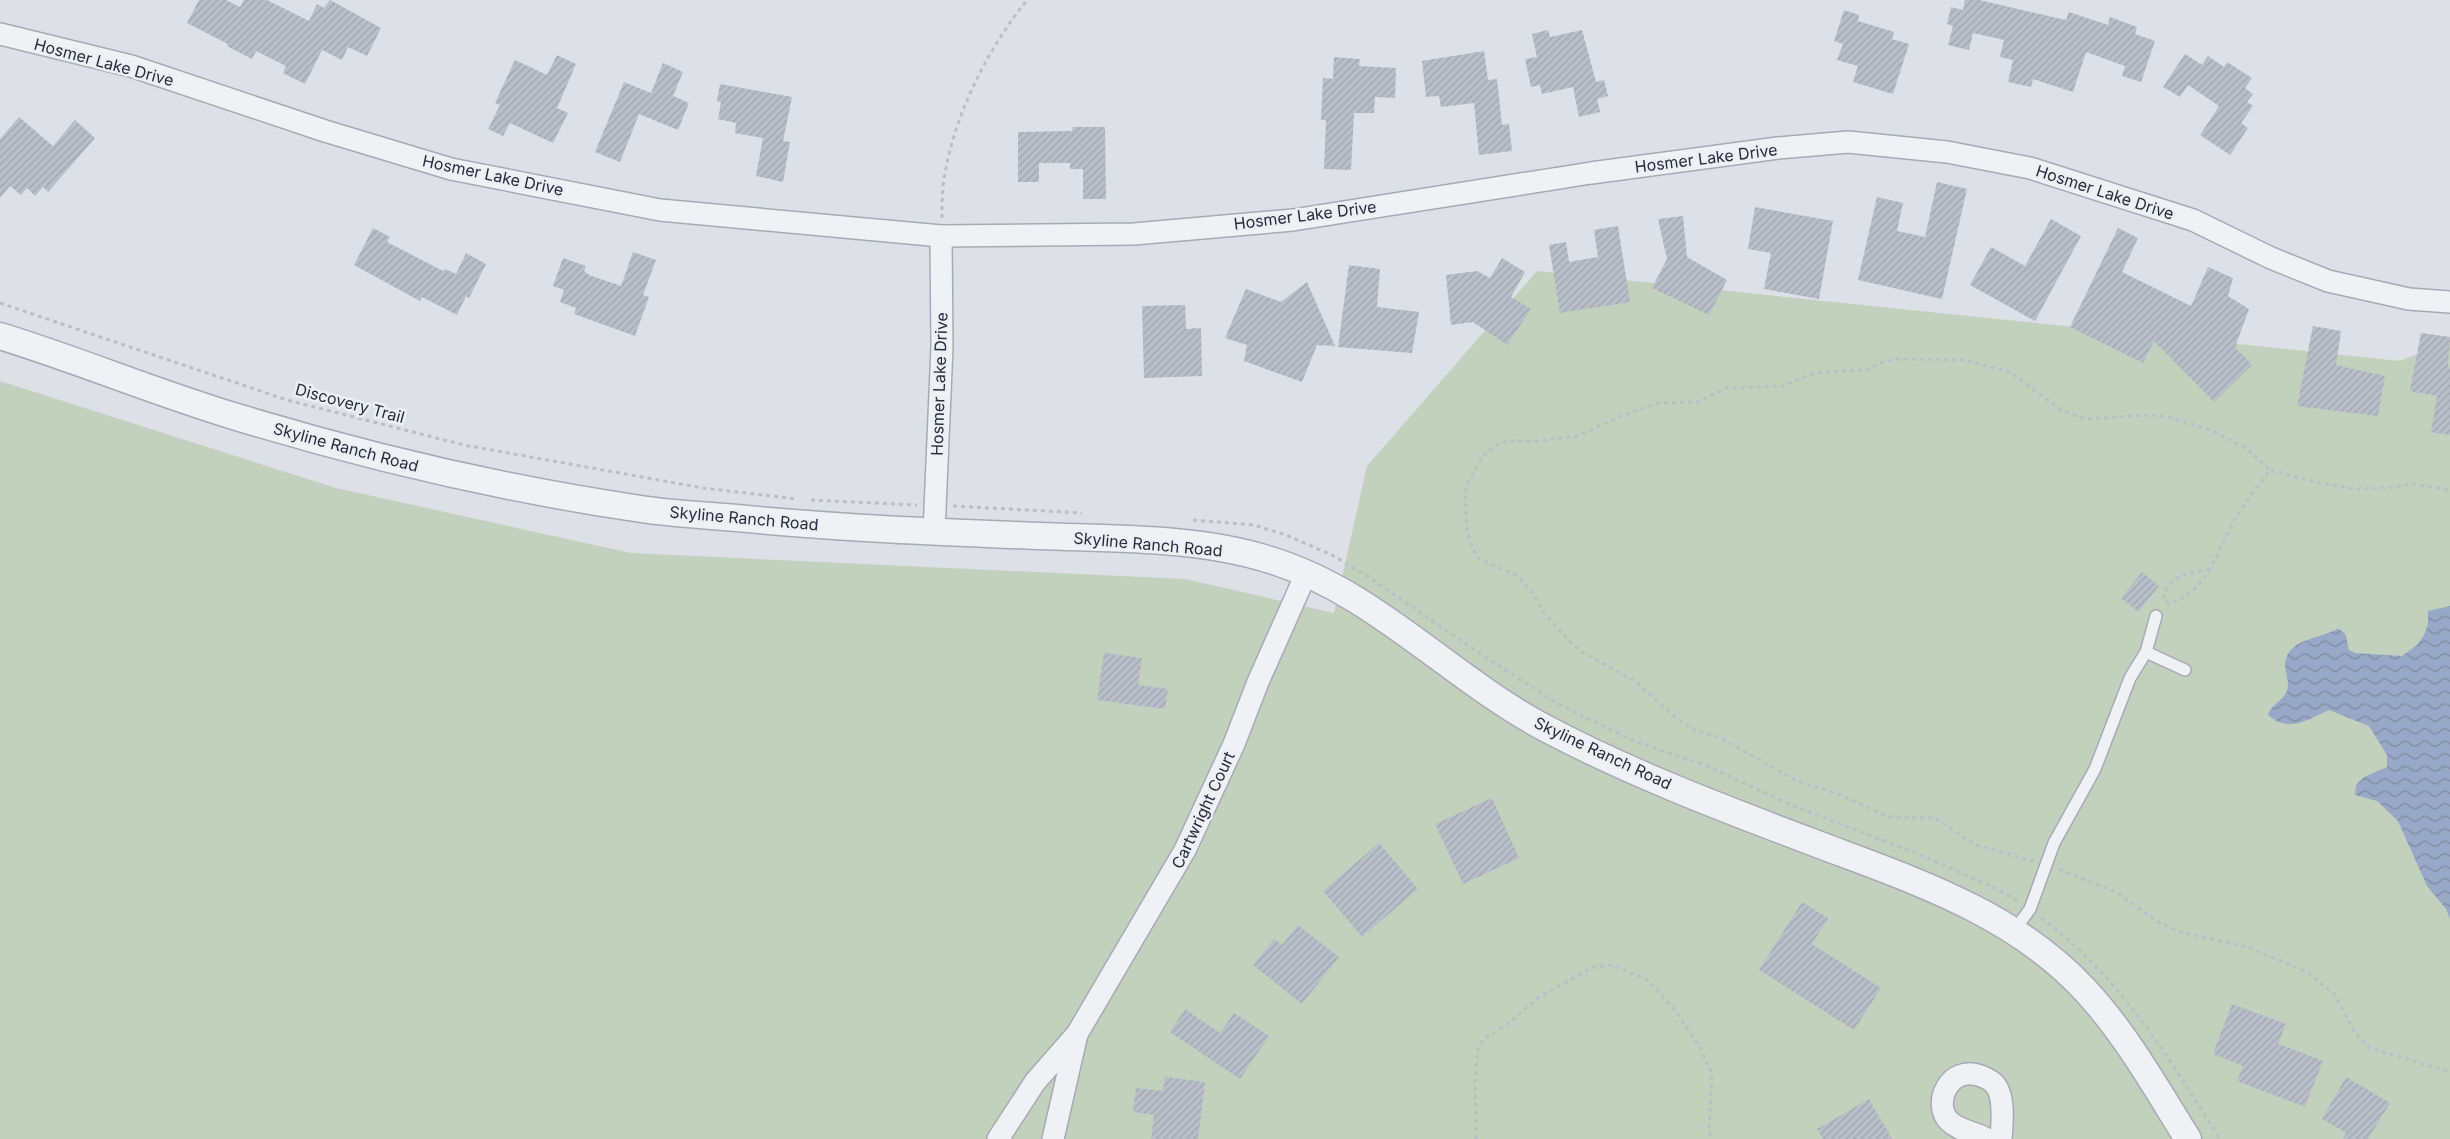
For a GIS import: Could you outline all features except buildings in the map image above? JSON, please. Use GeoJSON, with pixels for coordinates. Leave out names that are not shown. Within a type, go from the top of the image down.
{"type":"FeatureCollection","features":[{"type":"Feature","properties":{"kind":"street","name":"Hosmer Lake Drive"},"geometry":{"type":"LineString","coordinates":[[0,34],[131,66],[325,131],[451,169],[660,210],[941,236],[1134,234],[1293,220],[1591,173],[1778,148],[1848,142],[1947,152],[2030,168],[2193,220],[2271,258],[2328,281],[2409,299],[2450,302]]}},
{"type":"Feature","properties":{"kind":"street","name":"Hosmer Lake Drive"},"geometry":{"type":"LineString","coordinates":[[934,532],[942,346],[941,236]]}},
{"type":"Feature","properties":{"kind":"street","name":"Skyline Ranch Road"},"geometry":{"type":"LineString","coordinates":[[0,336],[235,416],[354,450],[472,479],[644,510],[934,532],[1112,539],[1204,546],[1267,558],[1306,574],[1358,600],[1476,685],[1541,726],[1612,761],[1798,837],[1949,895],[2014,931],[2056,963],[2084,988],[2120,1032],[2188,1139]]}},
{"type":"Feature","properties":{"kind":"street","name":"Cartwright Court"},"geometry":{"type":"LineString","coordinates":[[998,1139],[1035,1082],[1077,1034],[1186,850],[1234,744],[1258,682],[1306,574]]}},
{"type":"Feature","properties":{"kind":"street","name":"Cartwright Court"},"geometry":{"type":"LineString","coordinates":[[1053,1139],[1077,1034]]}},
{"type":"Feature","properties":{"kind":"street"},"geometry":{"type":"LineString","coordinates":[[1986,1139],[1965,1131],[1948,1120],[1943,1106],[1946,1087],[1953,1077],[1971,1072],[1986,1078],[1996,1086],[2000,1096],[2001,1139]]}},
{"type":"Feature","properties":{"kind":"lane"},"geometry":{"type":"LineString","coordinates":[[2014,931],[2030,909],[2054,843],[2095,769],[2130,678],[2146,652],[2156,616]]}},
{"type":"Feature","properties":{"kind":"lane"},"geometry":{"type":"LineString","coordinates":[[2146,652],[2185,670]]}},
{"type":"Feature","properties":{"kind":"path"},"geometry":{"type":"LineString","coordinates":[[941,236],[944,180],[957,124],[985,64],[1008,23],[1027,0]]}},
{"type":"Feature","properties":{"kind":"path","name":"Discovery Trail"},"geometry":{"type":"LineString","coordinates":[[0,303],[287,400],[357,419],[464,445],[704,488]]}},
{"type":"Feature","properties":{"kind":"path"},"geometry":{"type":"LineString","coordinates":[[2450,490],[2412,484],[2397,487],[2354,489],[2314,482],[2270,470],[2246,448],[2206,428],[2150,415],[2085,420],[2061,410],[2010,372],[1964,360],[1897,359],[1880,363],[1866,370],[1822,372],[1800,378],[1784,386],[1726,388],[1697,402],[1658,404],[1621,416],[1578,436],[1540,441],[1508,441],[1493,447],[1484,456],[1468,482],[1465,493],[1468,532],[1472,549],[1480,559],[1516,575],[1533,593],[1544,613],[1571,643],[1588,655],[1634,680],[1681,722],[1694,730],[1719,737],[1797,781],[1838,794],[1889,817],[1935,818],[1976,845],[2047,865],[2118,893],[2158,922],[2181,932],[2247,947],[2307,972],[2334,994],[2355,1032],[2370,1048],[2450,1072]]}},
{"type":"Feature","properties":{"kind":"path"},"geometry":{"type":"LineString","coordinates":[[2210,569],[2196,571],[2176,578],[2169,584],[2163,599],[2169,604],[2177,602],[2201,582],[2210,569],[2235,520],[2270,470]]}},
{"type":"Feature","properties":{"kind":"path"},"geometry":{"type":"LineString","coordinates":[[1476,1139],[1475,1081],[1478,1048],[1485,1038],[1505,1026],[1538,998],[1593,967],[1613,965],[1648,980],[1676,1011],[1700,1048],[1712,1074],[1709,1130],[1711,1139]]}},
{"type":"Feature","properties":{"kind":"green space"},"geometry":{"type":"Polygon","coordinates":[[[1537,271],[2400,361],[2450,341],[2450,1139],[0,1139],[0,381],[336,488],[631,553],[1185,579],[1334,613],[1367,466],[1537,271]]]}},
{"type":"Feature","properties":{"kind":"water"},"geometry":{"type":"Polygon","coordinates":[[[2450,606],[2450,919],[2446,909],[2427,886],[2398,821],[2377,801],[2355,795],[2356,785],[2364,777],[2387,767],[2387,755],[2369,726],[2329,710],[2306,721],[2291,724],[2283,723],[2268,715],[2287,691],[2288,684],[2285,664],[2291,649],[2305,641],[2337,629],[2344,632],[2349,650],[2355,653],[2402,656],[2417,645],[2424,635],[2428,624],[2428,611],[2450,606]]]}}]}
